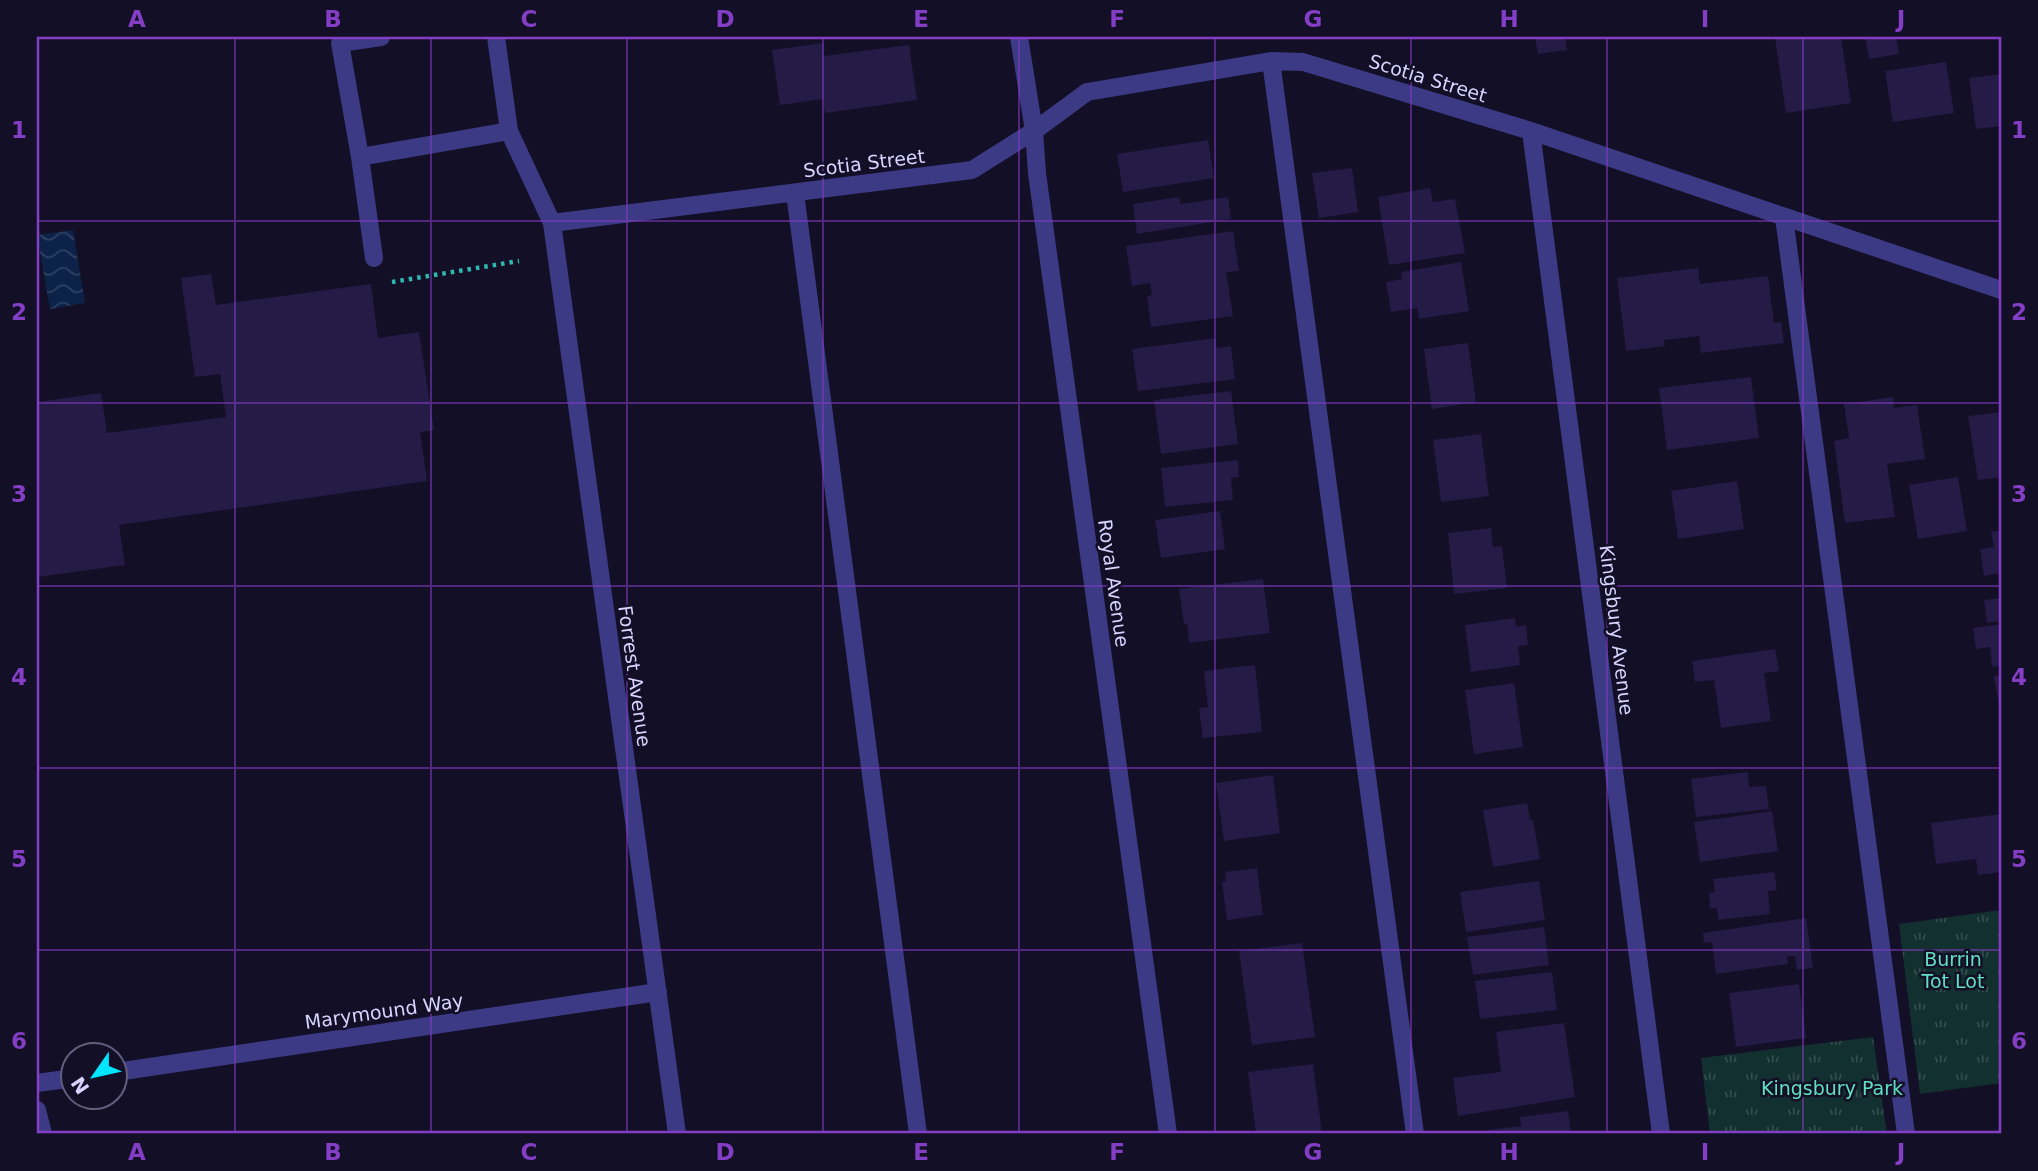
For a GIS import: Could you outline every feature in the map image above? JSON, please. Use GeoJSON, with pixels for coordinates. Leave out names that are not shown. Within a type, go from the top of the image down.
{"type":"FeatureCollection","features":[{"type":"Feature","properties":{"kind":"street"},"geometry":{"type":"LineString","coordinates":[[374,258],[340,43],[381,37]]}},
{"type":"Feature","properties":{"kind":"street","name":"Forrest Avenue"},"geometry":{"type":"LineString","coordinates":[[495,37],[509,131],[552,223],[677,1134]]}},
{"type":"Feature","properties":{"kind":"street","name":"Royal Avenue"},"geometry":{"type":"LineString","coordinates":[[1018,37],[1034,131],[1039,187],[1168,1134]]}},
{"type":"Feature","properties":{"kind":"street"},"geometry":{"type":"LineString","coordinates":[[1271,61],[1415,1134]]}},
{"type":"Feature","properties":{"kind":"street","name":"Scotia Street"},"geometry":{"type":"LineString","coordinates":[[552,223],[972,170],[1034,131],[1087,92],[1271,61],[1303,62],[1531,131],[2001,290]]}},
{"type":"Feature","properties":{"kind":"street"},"geometry":{"type":"LineString","coordinates":[[360,157],[509,131]]}},
{"type":"Feature","properties":{"kind":"street","name":"Kingsbury Avenue"},"geometry":{"type":"LineString","coordinates":[[1531,131],[1661,1134]]}},
{"type":"Feature","properties":{"kind":"street"},"geometry":{"type":"LineString","coordinates":[[795,193],[918,1134]]}},
{"type":"Feature","properties":{"kind":"street"},"geometry":{"type":"LineString","coordinates":[[1784,217],[1906,1134]]}},
{"type":"Feature","properties":{"kind":"street","name":"Marymound Way"},"geometry":{"type":"LineString","coordinates":[[130,1070],[658,992]]}},
{"type":"Feature","properties":{"kind":"street"},"geometry":{"type":"LineString","coordinates":[[37,1083],[60,1080]]}},
{"type":"Feature","properties":{"kind":"street"},"geometry":{"type":"LineString","coordinates":[[37,1110],[43,1134]]}},
{"type":"Feature","properties":{"kind":"path"},"geometry":{"type":"LineString","coordinates":[[384,283],[519,261]]}},
{"type":"Feature","properties":{"kind":"green space","name":"Burrin Tot Lot"},"geometry":{"type":"Polygon","coordinates":[[[2001,910],[2001,1083],[1920,1094],[1899,924],[2001,910]]]}},
{"type":"Feature","properties":{"kind":"green space","name":"Kingsbury Park"},"geometry":{"type":"Polygon","coordinates":[[[1873,1037],[1887,1134],[1710,1134],[1701,1058],[1873,1037]]]}},
{"type":"Feature","properties":{"kind":"water"},"geometry":{"type":"Polygon","coordinates":[[[73,230],[85,303],[50,309],[37,235],[73,230]]]}},
{"type":"Feature","properties":{"kind":"building"},"geometry":{"type":"Polygon","coordinates":[[[1535,37],[1565,37],[1567,50],[1538,54],[1535,37]]]}},
{"type":"Feature","properties":{"kind":"building"},"geometry":{"type":"Polygon","coordinates":[[[1841,37],[1851,103],[1786,113],[1775,38],[1841,37]]]}},
{"type":"Feature","properties":{"kind":"building"},"geometry":{"type":"Polygon","coordinates":[[[1865,37],[1896,37],[1899,54],[1869,59],[1865,37]]]}},
{"type":"Feature","properties":{"kind":"building"},"geometry":{"type":"Polygon","coordinates":[[[823,43],[824,56],[909,45],[917,100],[825,113],[823,99],[780,105],[772,50],[823,43]]]}},
{"type":"Feature","properties":{"kind":"building"},"geometry":{"type":"Polygon","coordinates":[[[1946,62],[1954,113],[1893,122],[1885,71],[1946,62]]]}},
{"type":"Feature","properties":{"kind":"building"},"geometry":{"type":"Polygon","coordinates":[[[2001,74],[2001,126],[1976,129],[1969,78],[2001,74]]]}},
{"type":"Feature","properties":{"kind":"building"},"geometry":{"type":"Polygon","coordinates":[[[1208,140],[1214,178],[1123,192],[1117,154],[1208,140]]]}},
{"type":"Feature","properties":{"kind":"building"},"geometry":{"type":"Polygon","coordinates":[[[1352,168],[1358,212],[1319,218],[1312,173],[1352,168]]]}},
{"type":"Feature","properties":{"kind":"building"},"geometry":{"type":"Polygon","coordinates":[[[1430,188],[1433,202],[1455,199],[1465,253],[1389,265],[1378,197],[1430,188]]]}},
{"type":"Feature","properties":{"kind":"building"},"geometry":{"type":"Polygon","coordinates":[[[1179,197],[1181,204],[1228,197],[1231,219],[1137,234],[1133,204],[1179,197]]]}},
{"type":"Feature","properties":{"kind":"building"},"geometry":{"type":"Polygon","coordinates":[[[1233,231],[1239,271],[1226,272],[1233,316],[1151,327],[1147,296],[1152,295],[1150,283],[1132,286],[1126,246],[1233,231]]]}},
{"type":"Feature","properties":{"kind":"building"},"geometry":{"type":"Polygon","coordinates":[[[1461,262],[1469,311],[1419,319],[1417,308],[1391,312],[1386,282],[1402,279],[1401,272],[1461,262]]]}},
{"type":"Feature","properties":{"kind":"building"},"geometry":{"type":"Polygon","coordinates":[[[1698,268],[1700,284],[1768,276],[1774,323],[1781,322],[1784,343],[1701,353],[1699,336],[1664,340],[1665,346],[1626,351],[1617,278],[1698,268]]]}},
{"type":"Feature","properties":{"kind":"building"},"geometry":{"type":"Polygon","coordinates":[[[211,274],[216,305],[371,284],[378,338],[419,332],[434,430],[420,432],[427,481],[119,525],[125,565],[37,577],[37,402],[101,393],[107,433],[226,417],[220,374],[195,377],[181,278],[211,274]]]}},
{"type":"Feature","properties":{"kind":"building"},"geometry":{"type":"Polygon","coordinates":[[[1215,338],[1217,348],[1231,346],[1235,379],[1138,391],[1132,349],[1215,338]]]}},
{"type":"Feature","properties":{"kind":"building"},"geometry":{"type":"Polygon","coordinates":[[[1468,343],[1476,402],[1432,409],[1424,349],[1468,343]]]}},
{"type":"Feature","properties":{"kind":"building"},"geometry":{"type":"Polygon","coordinates":[[[1751,377],[1759,438],[1667,450],[1659,388],[1751,377]]]}},
{"type":"Feature","properties":{"kind":"building"},"geometry":{"type":"Polygon","coordinates":[[[1231,391],[1238,444],[1161,454],[1154,400],[1231,391]]]}},
{"type":"Feature","properties":{"kind":"building"},"geometry":{"type":"Polygon","coordinates":[[[1893,397],[1894,408],[1917,405],[1925,459],[1887,464],[1895,517],[1845,523],[1834,441],[1849,438],[1844,404],[1893,397]]]}},
{"type":"Feature","properties":{"kind":"building"},"geometry":{"type":"Polygon","coordinates":[[[2001,412],[2001,477],[1978,480],[1968,416],[2001,412]]]}},
{"type":"Feature","properties":{"kind":"building"},"geometry":{"type":"Polygon","coordinates":[[[1481,434],[1489,496],[1441,502],[1433,440],[1481,434]]]}},
{"type":"Feature","properties":{"kind":"building"},"geometry":{"type":"Polygon","coordinates":[[[1238,460],[1239,477],[1231,478],[1233,500],[1165,507],[1161,468],[1238,460]]]}},
{"type":"Feature","properties":{"kind":"building"},"geometry":{"type":"Polygon","coordinates":[[[1958,477],[1967,531],[1918,539],[1909,485],[1958,477]]]}},
{"type":"Feature","properties":{"kind":"building"},"geometry":{"type":"Polygon","coordinates":[[[1737,481],[1744,529],[1678,539],[1671,491],[1737,481]]]}},
{"type":"Feature","properties":{"kind":"building"},"geometry":{"type":"Polygon","coordinates":[[[1220,511],[1225,549],[1161,558],[1155,520],[1220,511]]]}},
{"type":"Feature","properties":{"kind":"building"},"geometry":{"type":"Polygon","coordinates":[[[1491,528],[1493,547],[1502,546],[1507,588],[1454,594],[1448,533],[1491,528]]]}},
{"type":"Feature","properties":{"kind":"building"},"geometry":{"type":"Polygon","coordinates":[[[2001,530],[2001,573],[1984,576],[1980,549],[1994,547],[1991,532],[2001,530]]]}},
{"type":"Feature","properties":{"kind":"building"},"geometry":{"type":"Polygon","coordinates":[[[1263,579],[1270,633],[1189,643],[1179,589],[1263,579]]]}},
{"type":"Feature","properties":{"kind":"building"},"geometry":{"type":"Polygon","coordinates":[[[2001,598],[2001,621],[1987,623],[1984,600],[2001,598]]]}},
{"type":"Feature","properties":{"kind":"building"},"geometry":{"type":"Polygon","coordinates":[[[1515,618],[1516,627],[1526,625],[1528,645],[1518,646],[1520,665],[1471,672],[1465,625],[1515,618]]]}},
{"type":"Feature","properties":{"kind":"building"},"geometry":{"type":"Polygon","coordinates":[[[2001,624],[2001,666],[1992,667],[1990,647],[1976,649],[1973,628],[2001,624]]]}},
{"type":"Feature","properties":{"kind":"building"},"geometry":{"type":"Polygon","coordinates":[[[1775,649],[1779,671],[1764,673],[1771,721],[1721,728],[1714,680],[1695,682],[1692,661],[1775,649]]]}},
{"type":"Feature","properties":{"kind":"building"},"geometry":{"type":"Polygon","coordinates":[[[1255,665],[1262,732],[1203,738],[1199,708],[1208,707],[1204,671],[1255,665]]]}},
{"type":"Feature","properties":{"kind":"building"},"geometry":{"type":"Polygon","coordinates":[[[2001,675],[2001,711],[2000,711],[1994,676],[2001,675]]]}},
{"type":"Feature","properties":{"kind":"building"},"geometry":{"type":"Polygon","coordinates":[[[1514,683],[1523,747],[1474,754],[1465,690],[1514,683]]]}},
{"type":"Feature","properties":{"kind":"building"},"geometry":{"type":"Polygon","coordinates":[[[1748,772],[1749,787],[1766,786],[1769,809],[1696,817],[1691,779],[1748,772]]]}},
{"type":"Feature","properties":{"kind":"building"},"geometry":{"type":"Polygon","coordinates":[[[1273,775],[1280,833],[1224,841],[1216,783],[1273,775]]]}},
{"type":"Feature","properties":{"kind":"building"},"geometry":{"type":"Polygon","coordinates":[[[1527,803],[1540,859],[1493,867],[1483,810],[1527,803]]]}},
{"type":"Feature","properties":{"kind":"building"},"geometry":{"type":"Polygon","coordinates":[[[1772,811],[1778,851],[1700,862],[1694,822],[1772,811]]]}},
{"type":"Feature","properties":{"kind":"building"},"geometry":{"type":"Polygon","coordinates":[[[2001,814],[2001,872],[1978,875],[1976,859],[1936,864],[1931,823],[2001,814]]]}},
{"type":"Feature","properties":{"kind":"building"},"geometry":{"type":"Polygon","coordinates":[[[1257,868],[1263,915],[1227,920],[1222,882],[1226,881],[1225,872],[1257,868]]]}},
{"type":"Feature","properties":{"kind":"building"},"geometry":{"type":"Polygon","coordinates":[[[1774,872],[1777,890],[1768,891],[1770,914],[1718,920],[1717,908],[1710,908],[1709,893],[1715,892],[1713,879],[1774,872]]]}},
{"type":"Feature","properties":{"kind":"building"},"geometry":{"type":"Polygon","coordinates":[[[1539,881],[1545,920],[1466,932],[1460,892],[1539,881]]]}},
{"type":"Feature","properties":{"kind":"building"},"geometry":{"type":"Polygon","coordinates":[[[1806,918],[1813,968],[1797,970],[1795,956],[1787,956],[1788,964],[1716,974],[1712,942],[1704,943],[1703,933],[1806,918]]]}},
{"type":"Feature","properties":{"kind":"building"},"geometry":{"type":"Polygon","coordinates":[[[1544,927],[1549,965],[1473,975],[1467,937],[1544,927]]]}},
{"type":"Feature","properties":{"kind":"building"},"geometry":{"type":"Polygon","coordinates":[[[1302,943],[1315,1037],[1252,1045],[1239,951],[1302,943]]]}},
{"type":"Feature","properties":{"kind":"building"},"geometry":{"type":"Polygon","coordinates":[[[1552,972],[1557,1010],[1480,1019],[1475,981],[1552,972]]]}},
{"type":"Feature","properties":{"kind":"building"},"geometry":{"type":"Polygon","coordinates":[[[1799,984],[1806,1038],[1736,1047],[1729,993],[1799,984]]]}},
{"type":"Feature","properties":{"kind":"building"},"geometry":{"type":"Polygon","coordinates":[[[1564,1023],[1575,1097],[1458,1116],[1453,1078],[1501,1072],[1496,1032],[1564,1023]]]}},
{"type":"Feature","properties":{"kind":"building"},"geometry":{"type":"Polygon","coordinates":[[[1313,1064],[1322,1134],[1256,1134],[1248,1072],[1313,1064]]]}},
{"type":"Feature","properties":{"kind":"building"},"geometry":{"type":"Polygon","coordinates":[[[1568,1111],[1571,1134],[1487,1134],[1486,1130],[1521,1126],[1520,1117],[1568,1111]]]}}]}
